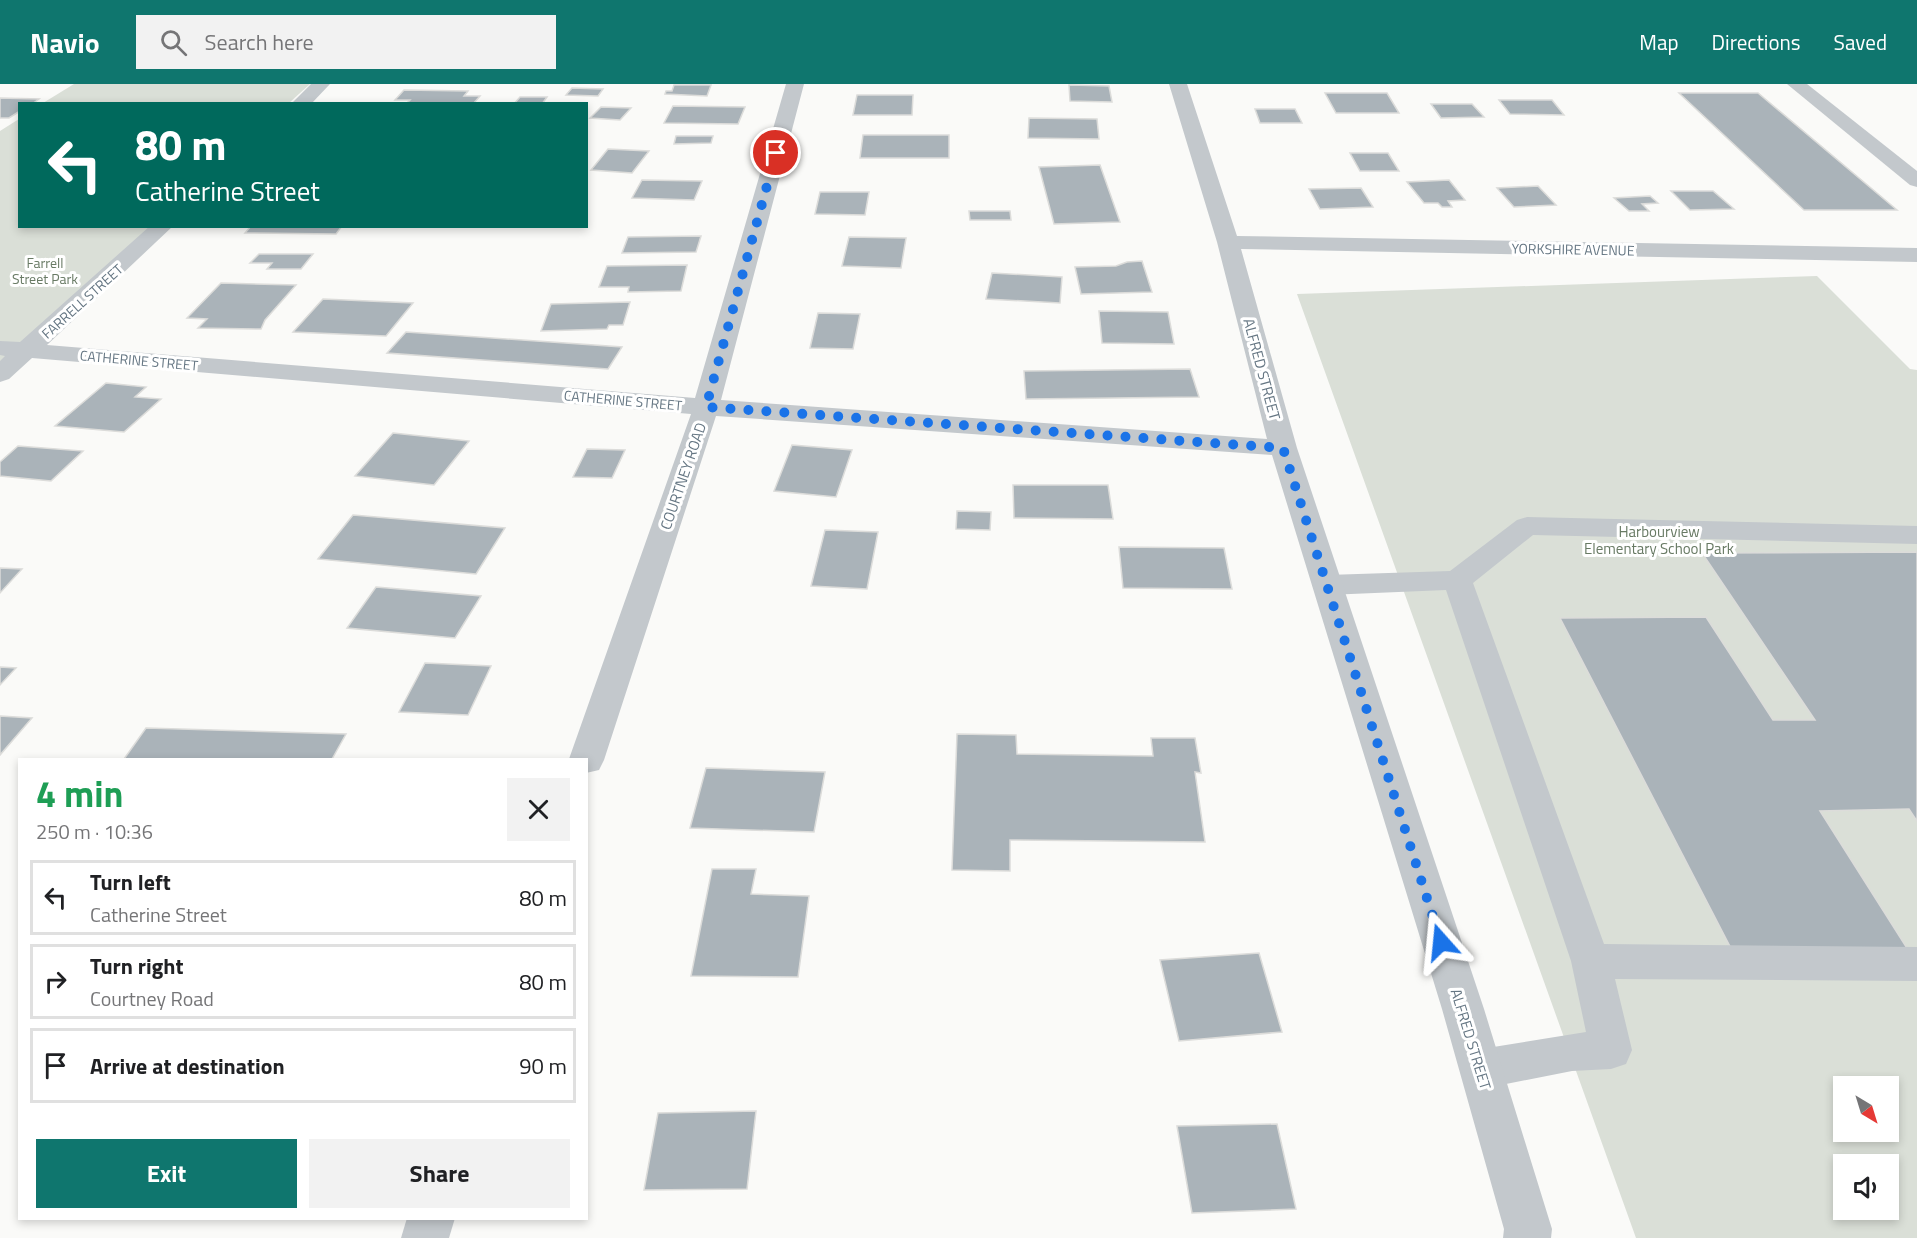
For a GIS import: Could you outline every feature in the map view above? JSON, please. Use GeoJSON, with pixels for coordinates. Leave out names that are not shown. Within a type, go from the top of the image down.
{"type":"FeatureCollection","features":[{"type":"Feature","properties":{"kind":"street"},"geometry":{"type":"LineString","coordinates":[[302,102],[321,84]]}},
{"type":"Feature","properties":{"kind":"street","name":"COURTNEY ROAD"},"geometry":{"type":"LineString","coordinates":[[587,758],[706,407],[795,84]]}},
{"type":"Feature","properties":{"kind":"street","name":"ALFRED STREET"},"geometry":{"type":"LineString","coordinates":[[1178,84],[1228,242],[1283,448],[1480,1069],[1528,1228],[1527,1238]]}},
{"type":"Feature","properties":{"kind":"street"},"geometry":{"type":"LineString","coordinates":[[1796,84],[1917,181]]}},
{"type":"Feature","properties":{"kind":"street","name":"FARRELL STREET"},"geometry":{"type":"LineString","coordinates":[[0,374],[161,228]]}},
{"type":"Feature","properties":{"kind":"street","name":"YORKSHIRE AVENUE"},"geometry":{"type":"LineString","coordinates":[[1228,242],[1917,255]]}},
{"type":"Feature","properties":{"kind":"street","name":"CATHERINE STREET"},"geometry":{"type":"LineString","coordinates":[[0,348],[706,407],[1283,448]]}},
{"type":"Feature","properties":{"kind":"street"},"geometry":{"type":"LineString","coordinates":[[425,1238],[430,1220]]}},
{"type":"Feature","properties":{"kind":"lane"},"geometry":{"type":"LineString","coordinates":[[1327,585],[1456,580],[1527,526],[1917,535]]}},
{"type":"Feature","properties":{"kind":"lane"},"geometry":{"type":"LineString","coordinates":[[1456,580],[1591,961],[1611,1050],[1572,1052],[1480,1069]]}},
{"type":"Feature","properties":{"kind":"lane"},"geometry":{"type":"LineString","coordinates":[[1591,961],[1917,964]]}},
{"type":"Feature","properties":{"kind":"green space"},"geometry":{"type":"Polygon","coordinates":[[[74,84],[310,84],[290,102],[45,102],[74,84]]]}},
{"type":"Feature","properties":{"kind":"green space","name":"Farrell Street Park"},"geometry":{"type":"Polygon","coordinates":[[[18,120],[18,228],[154,228],[0,368],[0,131],[18,120]]]}},
{"type":"Feature","properties":{"kind":"green space","name":"Harbourview Elementary School Park"},"geometry":{"type":"Polygon","coordinates":[[[1817,276],[1910,369],[1917,370],[1917,1238],[1636,1238],[1297,294],[1817,276]]]}},
{"type":"Feature","properties":{"kind":"building"},"geometry":{"type":"Polygon","coordinates":[[[674,85],[711,85],[707,96],[665,94],[666,91],[672,91],[674,85]]]}},
{"type":"Feature","properties":{"kind":"building"},"geometry":{"type":"Polygon","coordinates":[[[1069,85],[1109,86],[1112,102],[1070,101],[1069,85]]]}},
{"type":"Feature","properties":{"kind":"building"},"geometry":{"type":"Polygon","coordinates":[[[572,88],[603,89],[598,96],[566,95],[572,88]]]}},
{"type":"Feature","properties":{"kind":"building"},"geometry":{"type":"Polygon","coordinates":[[[404,90],[468,91],[464,96],[480,96],[475,102],[395,100],[404,90]]]}},
{"type":"Feature","properties":{"kind":"building"},"geometry":{"type":"Polygon","coordinates":[[[1325,93],[1387,93],[1399,113],[1336,113],[1325,93]]]}},
{"type":"Feature","properties":{"kind":"building"},"geometry":{"type":"Polygon","coordinates":[[[1679,93],[1758,93],[1897,210],[1804,210],[1679,93]]]}},
{"type":"Feature","properties":{"kind":"building"},"geometry":{"type":"Polygon","coordinates":[[[857,95],[913,95],[912,115],[853,115],[857,95]]]}},
{"type":"Feature","properties":{"kind":"building"},"geometry":{"type":"Polygon","coordinates":[[[520,97],[547,97],[543,102],[516,102],[520,97]]]}},
{"type":"Feature","properties":{"kind":"building"},"geometry":{"type":"Polygon","coordinates":[[[0,98],[39,99],[35,102],[18,102],[18,112],[9,118],[0,118],[0,98]]]}},
{"type":"Feature","properties":{"kind":"building"},"geometry":{"type":"Polygon","coordinates":[[[1499,100],[1552,100],[1564,115],[1510,114],[1499,100]]]}},
{"type":"Feature","properties":{"kind":"building"},"geometry":{"type":"Polygon","coordinates":[[[1431,104],[1472,104],[1484,117],[1441,118],[1431,104]]]}},
{"type":"Feature","properties":{"kind":"building"},"geometry":{"type":"Polygon","coordinates":[[[673,106],[745,107],[738,124],[664,123],[673,106]]]}},
{"type":"Feature","properties":{"kind":"building"},"geometry":{"type":"Polygon","coordinates":[[[601,107],[631,108],[620,120],[590,118],[601,107]]]}},
{"type":"Feature","properties":{"kind":"building"},"geometry":{"type":"Polygon","coordinates":[[[1255,109],[1295,109],[1302,123],[1260,123],[1255,109]]]}},
{"type":"Feature","properties":{"kind":"building"},"geometry":{"type":"Polygon","coordinates":[[[1029,118],[1097,119],[1099,139],[1028,138],[1029,118]]]}},
{"type":"Feature","properties":{"kind":"building"},"geometry":{"type":"Polygon","coordinates":[[[863,135],[949,135],[949,158],[860,158],[863,135]]]}},
{"type":"Feature","properties":{"kind":"building"},"geometry":{"type":"Polygon","coordinates":[[[676,136],[713,136],[711,143],[674,144],[676,136]]]}},
{"type":"Feature","properties":{"kind":"building"},"geometry":{"type":"Polygon","coordinates":[[[608,149],[649,151],[632,173],[591,170],[608,149]]]}},
{"type":"Feature","properties":{"kind":"building"},"geometry":{"type":"Polygon","coordinates":[[[1350,153],[1388,153],[1399,171],[1360,171],[1350,153]]]}},
{"type":"Feature","properties":{"kind":"building"},"geometry":{"type":"Polygon","coordinates":[[[1100,165],[1120,222],[1054,224],[1039,167],[1100,165]]]}},
{"type":"Feature","properties":{"kind":"building"},"geometry":{"type":"Polygon","coordinates":[[[642,180],[702,181],[694,200],[632,198],[642,180]]]}},
{"type":"Feature","properties":{"kind":"building"},"geometry":{"type":"Polygon","coordinates":[[[1449,180],[1465,200],[1448,201],[1452,207],[1442,207],[1438,203],[1424,203],[1407,182],[1449,180]]]}},
{"type":"Feature","properties":{"kind":"building"},"geometry":{"type":"Polygon","coordinates":[[[1538,186],[1556,205],[1514,207],[1497,188],[1538,186]]]}},
{"type":"Feature","properties":{"kind":"building"},"geometry":{"type":"Polygon","coordinates":[[[1361,188],[1373,207],[1320,209],[1309,189],[1361,188]]]}},
{"type":"Feature","properties":{"kind":"building"},"geometry":{"type":"Polygon","coordinates":[[[1671,191],[1713,191],[1734,209],[1690,210],[1671,191]]]}},
{"type":"Feature","properties":{"kind":"building"},"geometry":{"type":"Polygon","coordinates":[[[820,192],[869,192],[865,215],[815,214],[820,192]]]}},
{"type":"Feature","properties":{"kind":"building"},"geometry":{"type":"Polygon","coordinates":[[[1650,196],[1658,203],[1642,204],[1649,211],[1629,211],[1614,198],[1650,196]]]}},
{"type":"Feature","properties":{"kind":"building"},"geometry":{"type":"Polygon","coordinates":[[[969,211],[1010,211],[1011,220],[970,220],[969,211]]]}},
{"type":"Feature","properties":{"kind":"building"},"geometry":{"type":"Polygon","coordinates":[[[249,228],[340,228],[336,234],[245,233],[249,228]]]}},
{"type":"Feature","properties":{"kind":"building"},"geometry":{"type":"Polygon","coordinates":[[[701,236],[696,252],[622,253],[628,237],[701,236]]]}},
{"type":"Feature","properties":{"kind":"building"},"geometry":{"type":"Polygon","coordinates":[[[849,237],[906,238],[901,268],[842,266],[849,237]]]}},
{"type":"Feature","properties":{"kind":"building"},"geometry":{"type":"Polygon","coordinates":[[[259,254],[313,254],[301,269],[267,269],[272,263],[250,263],[259,254]]]}},
{"type":"Feature","properties":{"kind":"building"},"geometry":{"type":"Polygon","coordinates":[[[1142,261],[1152,292],[1081,294],[1075,267],[1116,266],[1127,262],[1142,261]]]}},
{"type":"Feature","properties":{"kind":"building"},"geometry":{"type":"Polygon","coordinates":[[[687,265],[681,291],[628,292],[629,287],[599,287],[607,266],[687,265]]]}},
{"type":"Feature","properties":{"kind":"building"},"geometry":{"type":"Polygon","coordinates":[[[992,273],[1062,277],[1060,303],[986,299],[992,273]]]}},
{"type":"Feature","properties":{"kind":"building"},"geometry":{"type":"Polygon","coordinates":[[[221,283],[296,285],[265,320],[261,329],[198,328],[207,319],[187,318],[221,283]]]}},
{"type":"Feature","properties":{"kind":"building"},"geometry":{"type":"Polygon","coordinates":[[[323,299],[413,303],[386,336],[293,332],[323,299]]]}},
{"type":"Feature","properties":{"kind":"building"},"geometry":{"type":"Polygon","coordinates":[[[630,302],[623,325],[609,325],[607,329],[541,331],[551,304],[630,302]]]}},
{"type":"Feature","properties":{"kind":"building"},"geometry":{"type":"Polygon","coordinates":[[[1099,311],[1168,312],[1174,344],[1102,343],[1099,311]]]}},
{"type":"Feature","properties":{"kind":"building"},"geometry":{"type":"Polygon","coordinates":[[[818,313],[860,314],[853,349],[810,348],[818,313]]]}},
{"type":"Feature","properties":{"kind":"building"},"geometry":{"type":"Polygon","coordinates":[[[406,332],[622,347],[608,369],[387,353],[406,332]]]}},
{"type":"Feature","properties":{"kind":"building"},"geometry":{"type":"Polygon","coordinates":[[[1190,369],[1199,397],[1026,399],[1024,371],[1190,369]]]}},
{"type":"Feature","properties":{"kind":"building"},"geometry":{"type":"Polygon","coordinates":[[[106,383],[146,387],[135,397],[161,399],[124,432],[55,426],[106,383]]]}},
{"type":"Feature","properties":{"kind":"building"},"geometry":{"type":"Polygon","coordinates":[[[393,433],[469,441],[434,485],[355,476],[393,433]]]}},
{"type":"Feature","properties":{"kind":"building"},"geometry":{"type":"Polygon","coordinates":[[[792,445],[852,450],[836,497],[774,491],[792,445]]]}},
{"type":"Feature","properties":{"kind":"building"},"geometry":{"type":"Polygon","coordinates":[[[18,446],[83,451],[51,481],[0,476],[0,462],[18,446]]]}},
{"type":"Feature","properties":{"kind":"building"},"geometry":{"type":"Polygon","coordinates":[[[587,449],[625,450],[612,478],[573,477],[587,449]]]}},
{"type":"Feature","properties":{"kind":"building"},"geometry":{"type":"Polygon","coordinates":[[[1013,485],[1108,485],[1113,519],[1014,518],[1013,485]]]}},
{"type":"Feature","properties":{"kind":"building"},"geometry":{"type":"Polygon","coordinates":[[[957,511],[991,512],[990,530],[956,529],[957,511]]]}},
{"type":"Feature","properties":{"kind":"building"},"geometry":{"type":"Polygon","coordinates":[[[353,515],[505,528],[476,574],[318,559],[353,515]]]}},
{"type":"Feature","properties":{"kind":"building"},"geometry":{"type":"Polygon","coordinates":[[[825,530],[878,532],[867,589],[811,586],[825,530]]]}},
{"type":"Feature","properties":{"kind":"building"},"geometry":{"type":"Polygon","coordinates":[[[1119,547],[1224,548],[1232,589],[1123,588],[1119,547]]]}},
{"type":"Feature","properties":{"kind":"building"},"geometry":{"type":"Polygon","coordinates":[[[1917,552],[1917,821],[1909,809],[1820,811],[1912,956],[1736,958],[1560,618],[1706,617],[1773,720],[1815,720],[1702,553],[1917,552]]]}},
{"type":"Feature","properties":{"kind":"building"},"geometry":{"type":"Polygon","coordinates":[[[0,568],[22,569],[0,593],[0,568]]]}},
{"type":"Feature","properties":{"kind":"building"},"geometry":{"type":"Polygon","coordinates":[[[376,587],[481,596],[455,638],[347,628],[376,587]]]}},
{"type":"Feature","properties":{"kind":"building"},"geometry":{"type":"Polygon","coordinates":[[[425,663],[491,666],[468,715],[399,712],[425,663]]]}},
{"type":"Feature","properties":{"kind":"building"},"geometry":{"type":"Polygon","coordinates":[[[0,667],[16,668],[0,685],[0,667]]]}},
{"type":"Feature","properties":{"kind":"building"},"geometry":{"type":"Polygon","coordinates":[[[0,716],[32,718],[0,755],[0,716]]]}},
{"type":"Feature","properties":{"kind":"building"},"geometry":{"type":"Polygon","coordinates":[[[146,728],[346,734],[333,758],[125,758],[146,728]]]}},
{"type":"Feature","properties":{"kind":"building"},"geometry":{"type":"Polygon","coordinates":[[[957,734],[1016,735],[1017,754],[1153,756],[1151,738],[1195,738],[1201,773],[1195,772],[1205,842],[1010,840],[1010,871],[952,870],[957,734]]]}},
{"type":"Feature","properties":{"kind":"building"},"geometry":{"type":"Polygon","coordinates":[[[706,768],[825,772],[814,832],[690,828],[706,768]]]}},
{"type":"Feature","properties":{"kind":"building"},"geometry":{"type":"Polygon","coordinates":[[[712,869],[756,869],[751,894],[809,896],[798,977],[691,976],[712,869]]]}},
{"type":"Feature","properties":{"kind":"building"},"geometry":{"type":"Polygon","coordinates":[[[1259,953],[1282,1032],[1179,1041],[1160,960],[1259,953]]]}},
{"type":"Feature","properties":{"kind":"building"},"geometry":{"type":"Polygon","coordinates":[[[756,1111],[747,1189],[644,1190],[658,1113],[756,1111]]]}},
{"type":"Feature","properties":{"kind":"building"},"geometry":{"type":"Polygon","coordinates":[[[1277,1124],[1296,1209],[1192,1213],[1177,1126],[1277,1124]]]}},
{"type":"Feature","properties":{"kind":"route"},"geometry":{"type":"LineString","coordinates":[[776,153],[706,407],[1283,448],[1441,942]]}}]}
